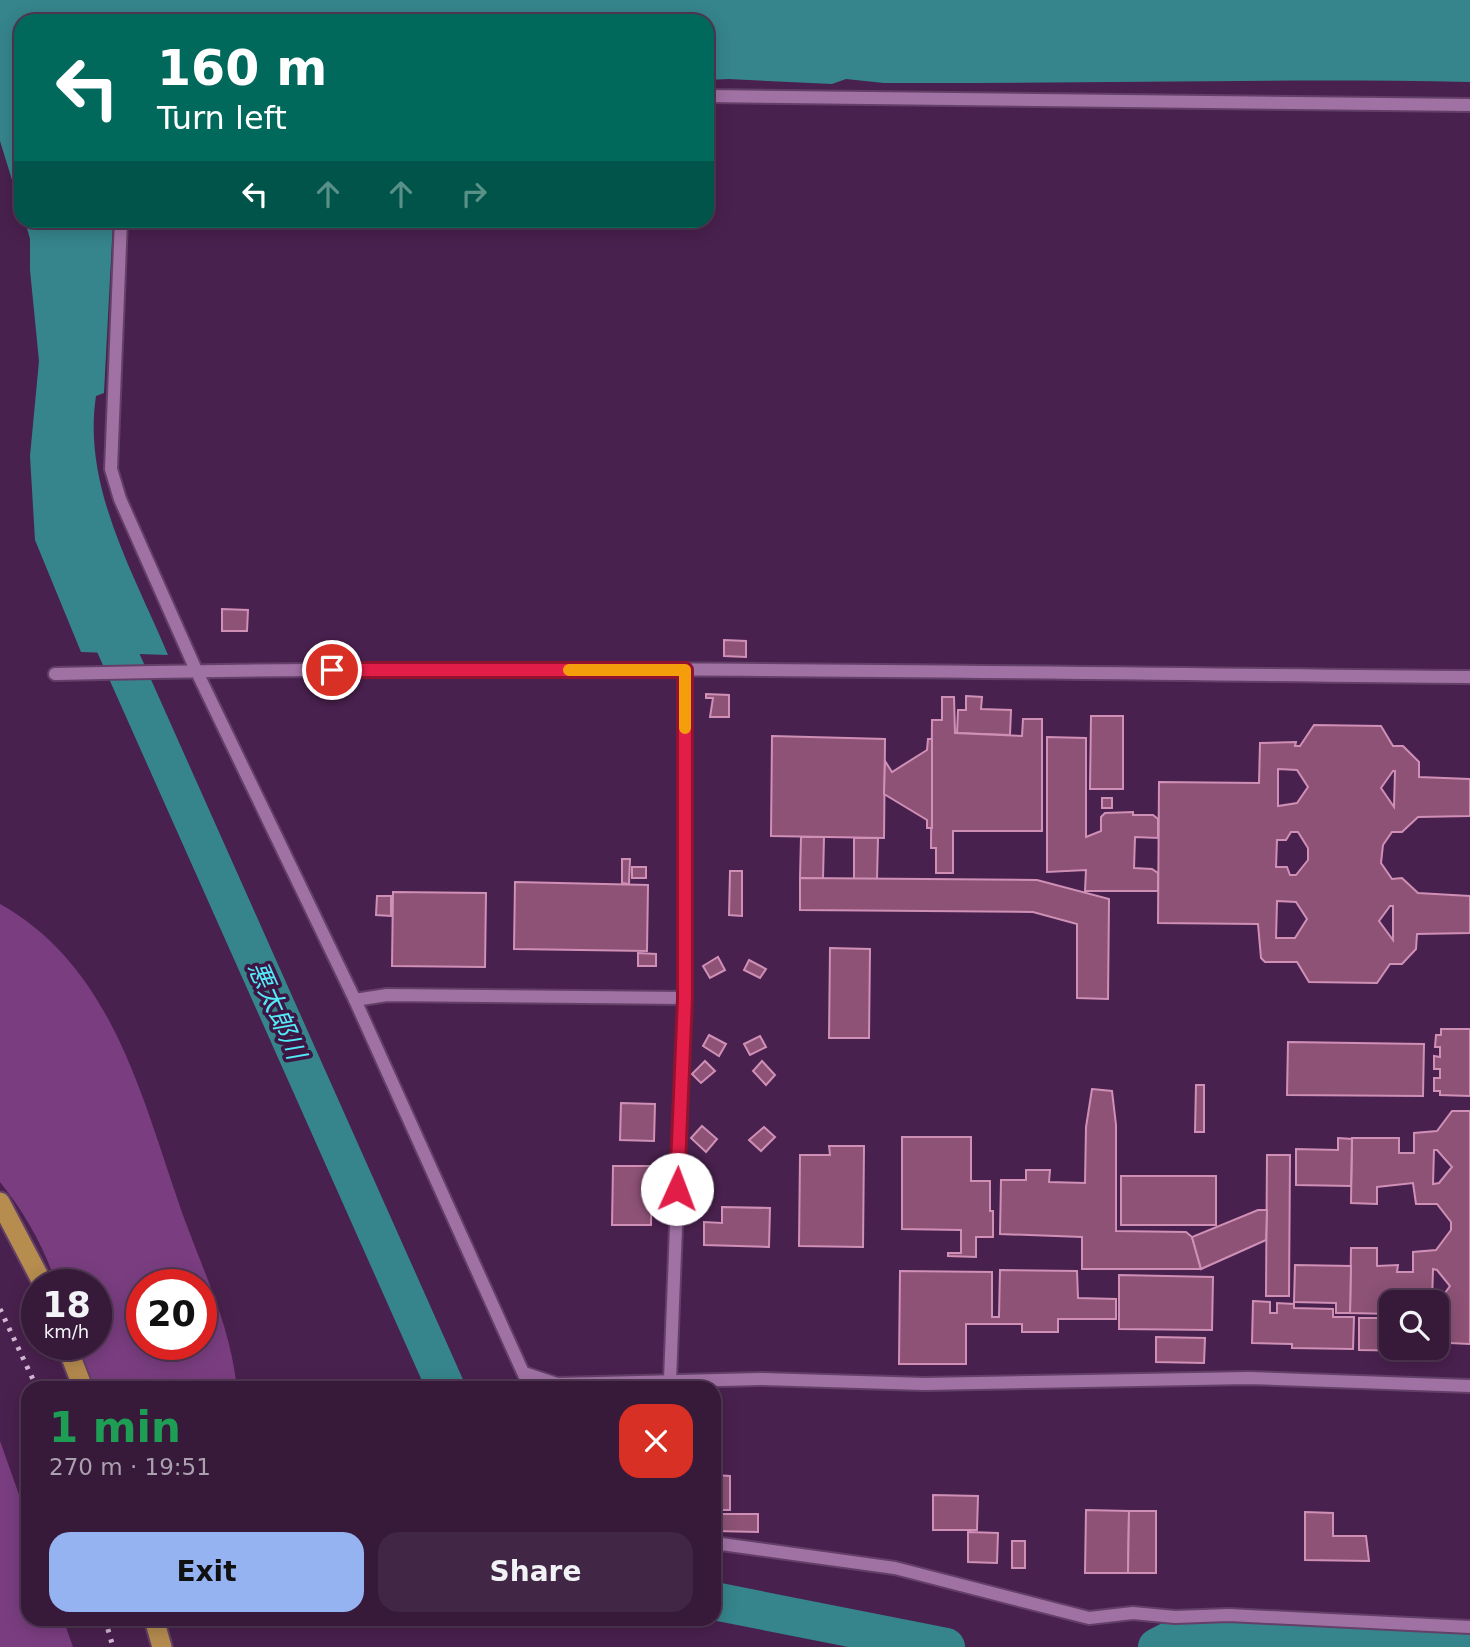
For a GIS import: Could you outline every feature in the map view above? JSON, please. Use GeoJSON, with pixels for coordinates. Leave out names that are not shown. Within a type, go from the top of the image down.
{"type":"FeatureCollection","features":[{"type":"Feature","properties":{"kind":"highway"},"geometry":{"type":"LineString","coordinates":[[0,1202],[35,1269]]}},
{"type":"Feature","properties":{"kind":"highway"},"geometry":{"type":"LineString","coordinates":[[72,1360],[80,1381]]}},
{"type":"Feature","properties":{"kind":"highway"},"geometry":{"type":"LineString","coordinates":[[156,1626],[162,1647]]}},
{"type":"Feature","properties":{"kind":"lane"},"geometry":{"type":"LineString","coordinates":[[714,96],[1470,105]]}},
{"type":"Feature","properties":{"kind":"lane"},"geometry":{"type":"LineString","coordinates":[[121,228],[111,469],[125,510],[196,670],[355,1000],[527,1381]]}},
{"type":"Feature","properties":{"kind":"lane"},"geometry":{"type":"LineString","coordinates":[[55,674],[196,670],[685,670],[1470,677]]}},
{"type":"Feature","properties":{"kind":"lane"},"geometry":{"type":"LineString","coordinates":[[670,1380],[685,998],[685,670]]}},
{"type":"Feature","properties":{"kind":"lane"},"geometry":{"type":"LineString","coordinates":[[355,1000],[387,995],[685,998]]}},
{"type":"Feature","properties":{"kind":"lane"},"geometry":{"type":"LineString","coordinates":[[524,1373],[548,1381]]}},
{"type":"Feature","properties":{"kind":"lane"},"geometry":{"type":"LineString","coordinates":[[642,1381],[924,1384],[1249,1378],[1470,1386]]}},
{"type":"Feature","properties":{"kind":"lane"},"geometry":{"type":"LineString","coordinates":[[721,1544],[895,1568],[1089,1618],[1133,1613],[1175,1617],[1229,1615],[1470,1626]]}},
{"type":"Feature","properties":{"kind":"shaded area"},"geometry":{"type":"Polygon","coordinates":[[[0,0],[1470,0],[1470,82],[884,83],[846,79],[832,84],[714,80],[714,14],[14,14],[14,186],[0,141],[0,0]]]}},
{"type":"Feature","properties":{"kind":"shaded area"},"geometry":{"type":"Polygon","coordinates":[[[27,228],[113,228],[104,393],[96,396],[94,430],[97,463],[114,529],[168,655],[81,652],[35,540],[30,456],[39,361],[30,270],[30,239],[27,228]]]}},
{"type":"Feature","properties":{"kind":"shaded area"},"geometry":{"type":"Polygon","coordinates":[[[0,904],[40,932],[73,966],[100,1004],[122,1046],[140,1090],[203,1269],[126,1269],[126,1360],[217,1360],[217,1305],[236,1381],[90,1381],[82,1360],[112,1360],[112,1269],[50,1269],[33,1231],[0,1182],[0,904]]]}},
{"type":"Feature","properties":{"kind":"shaded area"},"geometry":{"type":"Polygon","coordinates":[[[0,1441],[21,1500],[21,1626],[66,1626],[73,1647],[0,1647],[0,1441]]]}},
{"type":"Feature","properties":{"kind":"building"},"geometry":{"type":"Polygon","coordinates":[[[222,609],[248,610],[247,631],[222,631],[222,609]]]}},
{"type":"Feature","properties":{"kind":"building"},"geometry":{"type":"Polygon","coordinates":[[[724,640],[746,641],[746,657],[724,656],[724,640]]]}},
{"type":"Feature","properties":{"kind":"building"},"geometry":{"type":"Polygon","coordinates":[[[706,694],[729,695],[729,717],[710,717],[713,698],[706,698],[706,694]]]}},
{"type":"Feature","properties":{"kind":"building"},"geometry":{"type":"Polygon","coordinates":[[[966,696],[982,697],[981,709],[1011,710],[1010,735],[957,733],[958,710],[966,710],[966,696]]]}},
{"type":"Feature","properties":{"kind":"building"},"geometry":{"type":"Polygon","coordinates":[[[942,697],[954,697],[955,733],[1022,736],[1023,719],[1042,719],[1042,831],[953,831],[953,873],[936,873],[936,848],[931,848],[932,720],[942,720],[942,697]]]}},
{"type":"Feature","properties":{"kind":"building"},"geometry":{"type":"Polygon","coordinates":[[[1091,716],[1123,716],[1123,789],[1090,789],[1091,716]]]}},
{"type":"Feature","properties":{"kind":"building"},"geometry":{"type":"Polygon","coordinates":[[[1314,725],[1381,726],[1393,746],[1403,746],[1419,762],[1419,777],[1470,779],[1470,816],[1418,817],[1402,832],[1392,832],[1383,845],[1381,863],[1392,879],[1402,878],[1418,893],[1470,896],[1470,933],[1417,934],[1416,949],[1402,964],[1390,964],[1377,983],[1309,982],[1297,962],[1265,962],[1261,958],[1258,924],[1158,923],[1159,782],[1259,783],[1260,743],[1296,742],[1295,746],[1300,746],[1314,725]],[[1278,769],[1278,806],[1297,803],[1308,787],[1297,770],[1278,769]],[[1395,771],[1381,788],[1394,807],[1395,771]],[[1291,832],[1286,840],[1277,840],[1276,867],[1287,867],[1290,875],[1296,875],[1308,860],[1308,848],[1298,832],[1291,832]],[[1277,901],[1276,938],[1295,938],[1307,919],[1296,902],[1277,901]],[[1390,906],[1379,921],[1393,940],[1393,906],[1390,906]]]}},
{"type":"Feature","properties":{"kind":"building"},"geometry":{"type":"Polygon","coordinates":[[[772,736],[885,739],[884,838],[771,836],[772,736]]]}},
{"type":"Feature","properties":{"kind":"building"},"geometry":{"type":"Polygon","coordinates":[[[1047,737],[1086,738],[1086,837],[1101,831],[1101,817],[1105,813],[1133,812],[1133,815],[1153,815],[1158,819],[1158,838],[1135,837],[1134,868],[1152,869],[1158,873],[1158,891],[1085,891],[1086,870],[1047,872],[1047,737]]]}},
{"type":"Feature","properties":{"kind":"building"},"geometry":{"type":"Polygon","coordinates":[[[928,739],[932,739],[932,828],[927,828],[927,820],[884,794],[885,761],[892,772],[927,750],[928,739]]]}},
{"type":"Feature","properties":{"kind":"building"},"geometry":{"type":"Polygon","coordinates":[[[1102,798],[1112,798],[1112,808],[1102,808],[1102,798]]]}},
{"type":"Feature","properties":{"kind":"building"},"geometry":{"type":"Polygon","coordinates":[[[801,837],[824,837],[823,879],[800,878],[801,837]]]}},
{"type":"Feature","properties":{"kind":"building"},"geometry":{"type":"Polygon","coordinates":[[[854,838],[878,838],[877,879],[854,879],[854,838]]]}},
{"type":"Feature","properties":{"kind":"building"},"geometry":{"type":"Polygon","coordinates":[[[622,859],[630,859],[629,884],[622,883],[622,859]]]}},
{"type":"Feature","properties":{"kind":"building"},"geometry":{"type":"Polygon","coordinates":[[[632,867],[646,867],[646,878],[632,878],[632,867]]]}},
{"type":"Feature","properties":{"kind":"building"},"geometry":{"type":"Polygon","coordinates":[[[730,871],[742,871],[742,916],[729,915],[730,871]]]}},
{"type":"Feature","properties":{"kind":"building"},"geometry":{"type":"Polygon","coordinates":[[[800,878],[1037,880],[1109,899],[1108,999],[1077,998],[1077,924],[1033,912],[800,910],[800,878]]]}},
{"type":"Feature","properties":{"kind":"building"},"geometry":{"type":"Polygon","coordinates":[[[515,882],[648,885],[647,951],[514,949],[515,882]]]}},
{"type":"Feature","properties":{"kind":"building"},"geometry":{"type":"Polygon","coordinates":[[[393,892],[486,893],[485,967],[392,966],[393,892]]]}},
{"type":"Feature","properties":{"kind":"building"},"geometry":{"type":"Polygon","coordinates":[[[377,896],[391,896],[391,916],[376,915],[377,896]]]}},
{"type":"Feature","properties":{"kind":"building"},"geometry":{"type":"Polygon","coordinates":[[[830,948],[870,949],[869,1038],[829,1038],[830,948]]]}},
{"type":"Feature","properties":{"kind":"building"},"geometry":{"type":"Polygon","coordinates":[[[638,953],[656,954],[656,966],[638,966],[638,953]]]}},
{"type":"Feature","properties":{"kind":"building"},"geometry":{"type":"Polygon","coordinates":[[[718,957],[725,970],[710,978],[703,966],[718,957]]]}},
{"type":"Feature","properties":{"kind":"building"},"geometry":{"type":"Polygon","coordinates":[[[749,960],[766,969],[760,978],[744,970],[749,960]]]}},
{"type":"Feature","properties":{"kind":"building"},"geometry":{"type":"Polygon","coordinates":[[[1441,1029],[1470,1029],[1470,1096],[1440,1095],[1440,1091],[1434,1091],[1434,1078],[1440,1078],[1440,1069],[1434,1069],[1434,1056],[1440,1057],[1440,1047],[1435,1047],[1436,1035],[1441,1035],[1441,1029]]]}},
{"type":"Feature","properties":{"kind":"building"},"geometry":{"type":"Polygon","coordinates":[[[709,1035],[726,1044],[719,1056],[703,1046],[709,1035]]]}},
{"type":"Feature","properties":{"kind":"building"},"geometry":{"type":"Polygon","coordinates":[[[760,1036],[766,1047],[750,1055],[744,1044],[760,1036]]]}},
{"type":"Feature","properties":{"kind":"building"},"geometry":{"type":"Polygon","coordinates":[[[1288,1042],[1424,1044],[1423,1096],[1287,1095],[1288,1042]]]}},
{"type":"Feature","properties":{"kind":"building"},"geometry":{"type":"Polygon","coordinates":[[[705,1061],[715,1071],[701,1083],[692,1074],[705,1061]]]}},
{"type":"Feature","properties":{"kind":"building"},"geometry":{"type":"Polygon","coordinates":[[[762,1061],[775,1075],[766,1085],[753,1071],[762,1061]]]}},
{"type":"Feature","properties":{"kind":"building"},"geometry":{"type":"Polygon","coordinates":[[[1196,1085],[1204,1085],[1204,1132],[1195,1132],[1196,1085]]]}},
{"type":"Feature","properties":{"kind":"building"},"geometry":{"type":"Polygon","coordinates":[[[1092,1089],[1112,1091],[1116,1125],[1116,1231],[1186,1232],[1192,1237],[1201,1269],[1082,1269],[1082,1237],[1000,1234],[1001,1180],[1026,1180],[1026,1170],[1050,1170],[1049,1182],[1085,1183],[1086,1127],[1092,1089]]]}},
{"type":"Feature","properties":{"kind":"building"},"geometry":{"type":"Polygon","coordinates":[[[621,1103],[655,1104],[654,1141],[620,1140],[621,1103]]]}},
{"type":"Feature","properties":{"kind":"building"},"geometry":{"type":"Polygon","coordinates":[[[1452,1111],[1470,1111],[1470,1344],[1449,1342],[1447,1290],[1450,1286],[1437,1270],[1433,1269],[1432,1290],[1379,1290],[1379,1314],[1350,1313],[1351,1248],[1377,1248],[1377,1266],[1398,1265],[1397,1272],[1413,1272],[1413,1252],[1436,1250],[1451,1230],[1451,1222],[1437,1204],[1416,1204],[1413,1183],[1377,1187],[1377,1204],[1351,1203],[1352,1138],[1399,1138],[1399,1153],[1414,1153],[1414,1133],[1437,1131],[1452,1111]],[[1434,1150],[1433,1184],[1439,1183],[1452,1167],[1434,1150]]]}},
{"type":"Feature","properties":{"kind":"building"},"geometry":{"type":"Polygon","coordinates":[[[702,1126],[717,1139],[706,1152],[691,1138],[702,1126]]]}},
{"type":"Feature","properties":{"kind":"building"},"geometry":{"type":"Polygon","coordinates":[[[764,1127],[775,1137],[761,1151],[749,1140],[764,1127]]]}},
{"type":"Feature","properties":{"kind":"building"},"geometry":{"type":"Polygon","coordinates":[[[902,1137],[971,1137],[971,1181],[990,1181],[990,1211],[993,1211],[993,1237],[976,1237],[976,1257],[948,1256],[948,1253],[961,1253],[961,1230],[902,1229],[902,1137]]]}},
{"type":"Feature","properties":{"kind":"building"},"geometry":{"type":"Polygon","coordinates":[[[1338,1138],[1352,1139],[1351,1186],[1296,1185],[1296,1149],[1338,1150],[1338,1138]]]}},
{"type":"Feature","properties":{"kind":"building"},"geometry":{"type":"Polygon","coordinates":[[[829,1146],[864,1146],[863,1247],[799,1246],[800,1155],[830,1155],[829,1146]]]}},
{"type":"Feature","properties":{"kind":"building"},"geometry":{"type":"Polygon","coordinates":[[[1267,1155],[1290,1155],[1289,1296],[1266,1296],[1267,1155]]]}},
{"type":"Feature","properties":{"kind":"building"},"geometry":{"type":"Polygon","coordinates":[[[613,1166],[652,1166],[651,1225],[612,1225],[613,1166]]]}},
{"type":"Feature","properties":{"kind":"building"},"geometry":{"type":"Polygon","coordinates":[[[1121,1176],[1216,1176],[1216,1225],[1121,1225],[1121,1176]]]}},
{"type":"Feature","properties":{"kind":"building"},"geometry":{"type":"Polygon","coordinates":[[[722,1207],[770,1208],[769,1247],[704,1245],[704,1222],[722,1223],[722,1207]]]}},
{"type":"Feature","properties":{"kind":"building"},"geometry":{"type":"Polygon","coordinates":[[[1258,1210],[1267,1210],[1266,1240],[1201,1269],[1192,1237],[1258,1210]]]}},
{"type":"Feature","properties":{"kind":"building"},"geometry":{"type":"Polygon","coordinates":[[[1295,1265],[1351,1266],[1350,1313],[1336,1313],[1336,1303],[1294,1302],[1295,1265]]]}},
{"type":"Feature","properties":{"kind":"building"},"geometry":{"type":"Polygon","coordinates":[[[1000,1270],[1077,1271],[1078,1298],[1116,1299],[1116,1319],[1058,1319],[1058,1332],[1022,1332],[1022,1324],[966,1324],[966,1364],[899,1364],[900,1271],[992,1272],[992,1317],[999,1317],[1000,1270]]]}},
{"type":"Feature","properties":{"kind":"building"},"geometry":{"type":"Polygon","coordinates":[[[1119,1275],[1213,1277],[1212,1330],[1119,1329],[1119,1275]]]}},
{"type":"Feature","properties":{"kind":"building"},"geometry":{"type":"Polygon","coordinates":[[[1253,1301],[1270,1302],[1270,1313],[1277,1313],[1277,1303],[1294,1304],[1294,1308],[1333,1309],[1333,1317],[1354,1317],[1353,1349],[1292,1348],[1292,1344],[1252,1343],[1253,1301]]]}},
{"type":"Feature","properties":{"kind":"building"},"geometry":{"type":"Polygon","coordinates":[[[1359,1318],[1379,1318],[1379,1350],[1359,1350],[1359,1318]]]}},
{"type":"Feature","properties":{"kind":"building"},"geometry":{"type":"Polygon","coordinates":[[[1156,1337],[1205,1338],[1204,1363],[1156,1362],[1156,1337]]]}},
{"type":"Feature","properties":{"kind":"building"},"geometry":{"type":"Polygon","coordinates":[[[721,1475],[730,1476],[730,1510],[721,1510],[721,1475]]]}},
{"type":"Feature","properties":{"kind":"building"},"geometry":{"type":"Polygon","coordinates":[[[933,1495],[978,1496],[977,1530],[933,1530],[933,1495]]]}},
{"type":"Feature","properties":{"kind":"building"},"geometry":{"type":"Polygon","coordinates":[[[1086,1510],[1129,1511],[1128,1573],[1085,1573],[1086,1510]]]}},
{"type":"Feature","properties":{"kind":"building"},"geometry":{"type":"Polygon","coordinates":[[[1129,1511],[1156,1511],[1156,1573],[1128,1573],[1129,1511]]]}},
{"type":"Feature","properties":{"kind":"building"},"geometry":{"type":"Polygon","coordinates":[[[1305,1512],[1333,1513],[1333,1536],[1366,1536],[1369,1561],[1305,1560],[1305,1512]]]}},
{"type":"Feature","properties":{"kind":"building"},"geometry":{"type":"Polygon","coordinates":[[[721,1514],[758,1514],[758,1532],[721,1531],[721,1514]]]}},
{"type":"Feature","properties":{"kind":"building"},"geometry":{"type":"Polygon","coordinates":[[[968,1532],[998,1533],[997,1563],[968,1562],[968,1532]]]}},
{"type":"Feature","properties":{"kind":"building"},"geometry":{"type":"Polygon","coordinates":[[[1012,1541],[1025,1541],[1025,1568],[1012,1568],[1012,1541]]]}},
{"type":"Feature","properties":{"kind":"waterway","name":"悪太郎川"},"geometry":{"type":"LineString","coordinates":[[109,632],[443,1381]]}},
{"type":"Feature","properties":{"kind":"waterway","name":"悪太郎川"},"geometry":{"type":"LineString","coordinates":[[721,1602],[946,1647]]}},
{"type":"Feature","properties":{"kind":"waterway"},"geometry":{"type":"LineString","coordinates":[[1157,1647],[1182,1634],[1470,1644]]}},
{"type":"Feature","properties":{"kind":"railway"},"geometry":{"type":"LineString","coordinates":[[0,1309],[34,1381]]}},
{"type":"Feature","properties":{"kind":"railway"},"geometry":{"type":"LineString","coordinates":[[107,1626],[113,1647]]}},
{"type":"Feature","properties":{"kind":"slow traffic"},"geometry":{"type":"LineString","coordinates":[[569,670],[685,670],[685,728]]}},
{"type":"Feature","properties":{"kind":"route"},"geometry":{"type":"LineString","coordinates":[[332,670],[685,670],[685,998],[677,1189]]}}]}
